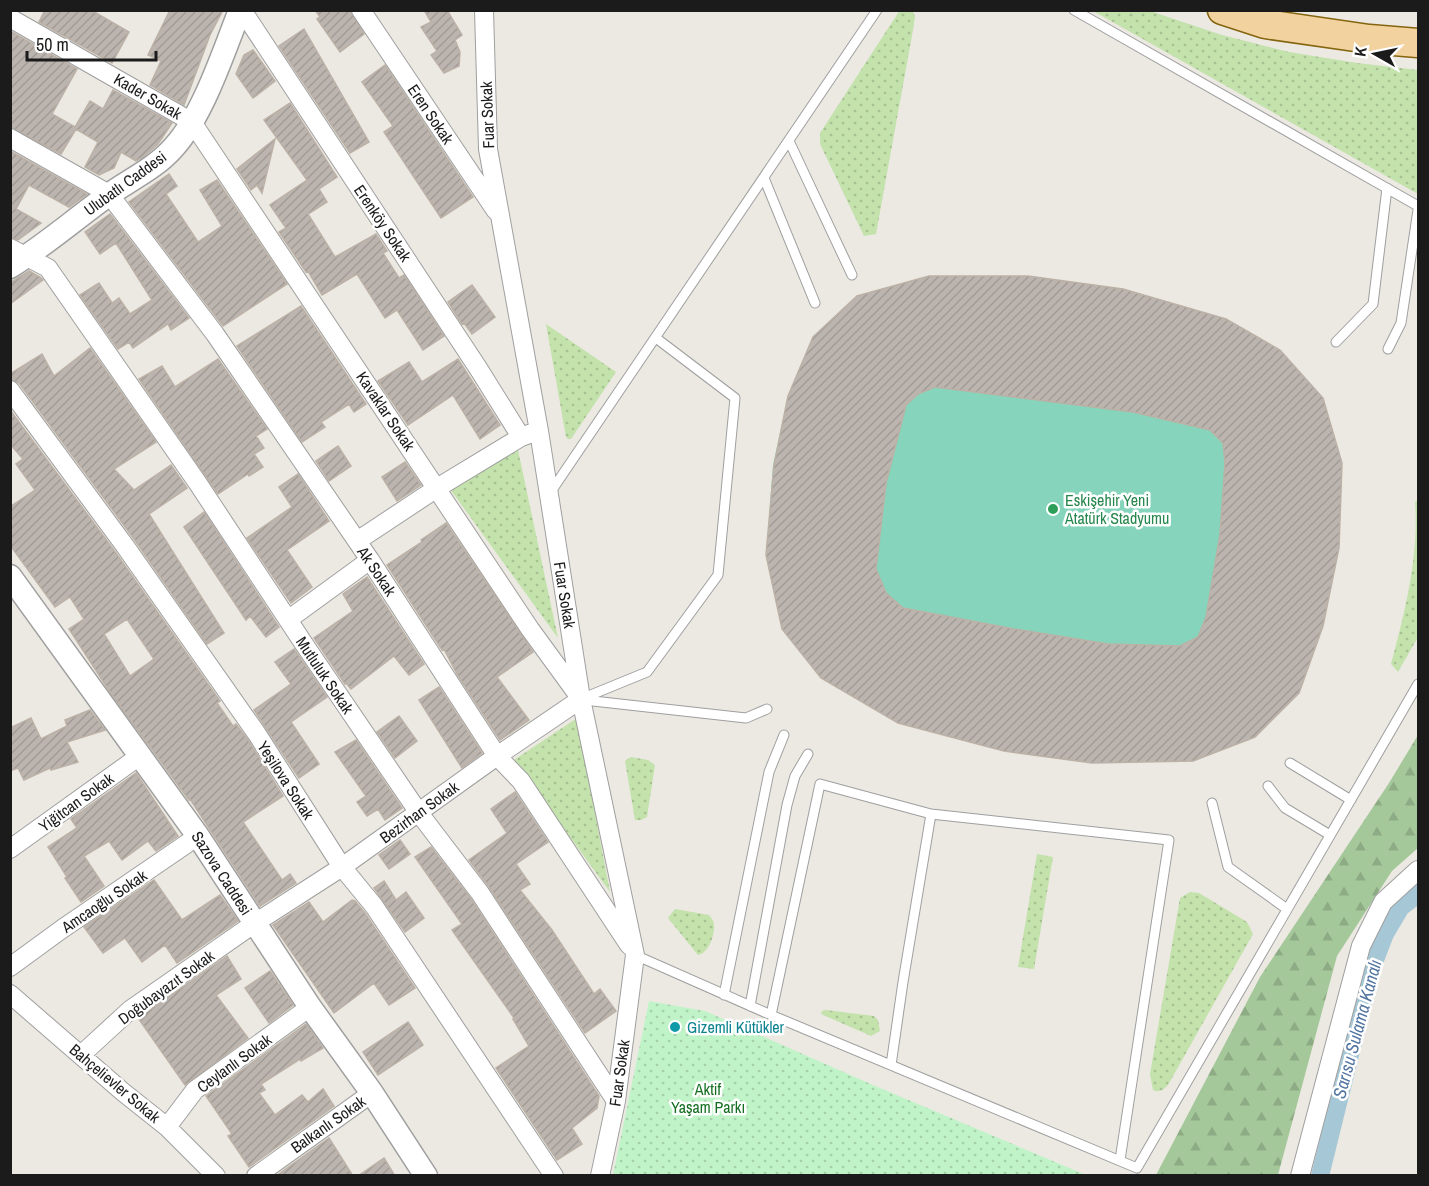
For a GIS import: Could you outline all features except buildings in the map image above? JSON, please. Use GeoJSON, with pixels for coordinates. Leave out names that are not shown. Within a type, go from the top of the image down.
{"type":"FeatureCollection","features":[{"type":"Feature","properties":{"kind":"main road"},"geometry":{"type":"LineString","coordinates":[[1222,10],[1265,24],[1369,39],[1419,43]]}},
{"type":"Feature","properties":{"kind":"main road"},"geometry":{"type":"LineString","coordinates":[[1369,39],[1419,53]]}},
{"type":"Feature","properties":{"kind":"street","name":"Ulubatlı Caddesi"},"geometry":{"type":"LineString","coordinates":[[16,257],[154,165],[174,147],[192,122],[241,10]]}},
{"type":"Feature","properties":{"kind":"street","name":"Erenköy Sokak"},"geometry":{"type":"LineString","coordinates":[[241,10],[478,368],[521,437]]}},
{"type":"Feature","properties":{"kind":"street","name":"Eren Sokak"},"geometry":{"type":"LineString","coordinates":[[361,10],[500,218]]}},
{"type":"Feature","properties":{"kind":"street","name":"Fuar Sokak"},"geometry":{"type":"LineString","coordinates":[[484,10],[488,149],[539,431],[581,699],[635,955],[616,1101],[600,1176]]}},
{"type":"Feature","properties":{"kind":"street","name":"Kader Sokak"},"geometry":{"type":"LineString","coordinates":[[10,18],[192,122]]}},
{"type":"Feature","properties":{"kind":"street","name":"Kavaklar Sokak"},"geometry":{"type":"LineString","coordinates":[[192,122],[530,629],[581,699]]}},
{"type":"Feature","properties":{"kind":"street"},"geometry":{"type":"LineString","coordinates":[[10,138],[109,194]]}},
{"type":"Feature","properties":{"kind":"street","name":"Ak Sokak"},"geometry":{"type":"LineString","coordinates":[[109,194],[215,334],[370,560],[497,756],[521,782],[635,955]]}},
{"type":"Feature","properties":{"kind":"street","name":"Mutluluk Sokak"},"geometry":{"type":"LineString","coordinates":[[16,257],[48,268],[197,482],[419,813],[480,893],[616,1101]]}},
{"type":"Feature","properties":{"kind":"street","name":"Yeşilova Sokak"},"geometry":{"type":"LineString","coordinates":[[10,390],[125,546],[257,734],[342,867],[374,906],[554,1176]]}},
{"type":"Feature","properties":{"kind":"street"},"geometry":{"type":"LineString","coordinates":[[357,541],[437,488],[521,437],[539,431]]}},
{"type":"Feature","properties":{"kind":"street"},"geometry":{"type":"LineString","coordinates":[[289,619],[370,560]]}},
{"type":"Feature","properties":{"kind":"street","name":"Sazova Caddesi"},"geometry":{"type":"LineString","coordinates":[[13,587],[141,755],[198,836],[310,1007],[372,1093],[426,1176]]}},
{"type":"Feature","properties":{"kind":"street","name":"Bezirhan Sokak"},"geometry":{"type":"LineString","coordinates":[[255,923],[342,867],[581,699]]}},
{"type":"Feature","properties":{"kind":"street","name":"Yiğitcan Sokak"},"geometry":{"type":"LineString","coordinates":[[10,849],[141,755]]}},
{"type":"Feature","properties":{"kind":"street","name":"Amcaoğlu Sokak"},"geometry":{"type":"LineString","coordinates":[[10,967],[198,836]]}},
{"type":"Feature","properties":{"kind":"street"},"geometry":{"type":"LineString","coordinates":[[1300,1176],[1361,946],[1383,902],[1419,870]]}},
{"type":"Feature","properties":{"kind":"street","name":"Doğubayazıt Sokak"},"geometry":{"type":"LineString","coordinates":[[81,1055],[130,1010],[255,923]]}},
{"type":"Feature","properties":{"kind":"street","name":"Bahçelievler Sokak"},"geometry":{"type":"LineString","coordinates":[[10,994],[167,1127],[216,1176]]}},
{"type":"Feature","properties":{"kind":"street","name":"Ceylanlı Sokak"},"geometry":{"type":"LineString","coordinates":[[167,1127],[195,1090],[310,1007]]}},
{"type":"Feature","properties":{"kind":"street","name":"Balkanlı Sokak"},"geometry":{"type":"LineString","coordinates":[[256,1176],[372,1093]]}},
{"type":"Feature","properties":{"kind":"lane"},"geometry":{"type":"LineString","coordinates":[[549,494],[877,10]]}},
{"type":"Feature","properties":{"kind":"lane"},"geometry":{"type":"LineString","coordinates":[[1074,10],[1419,208],[1401,323],[1388,349]]}},
{"type":"Feature","properties":{"kind":"lane"},"geometry":{"type":"LineString","coordinates":[[789,141],[852,275]]}},
{"type":"Feature","properties":{"kind":"lane"},"geometry":{"type":"LineString","coordinates":[[764,178],[815,303]]}},
{"type":"Feature","properties":{"kind":"lane"},"geometry":{"type":"LineString","coordinates":[[1336,342],[1373,304],[1387,188]]}},
{"type":"Feature","properties":{"kind":"lane"},"geometry":{"type":"LineString","coordinates":[[581,699],[647,672],[718,575],[735,398],[656,338]]}},
{"type":"Feature","properties":{"kind":"lane"},"geometry":{"type":"LineString","coordinates":[[635,955],[771,1015],[1137,1168],[1419,684]]}},
{"type":"Feature","properties":{"kind":"lane"},"geometry":{"type":"LineString","coordinates":[[581,699],[746,718],[767,709]]}},
{"type":"Feature","properties":{"kind":"lane"},"geometry":{"type":"LineString","coordinates":[[724,994],[769,772],[784,735]]}},
{"type":"Feature","properties":{"kind":"lane"},"geometry":{"type":"LineString","coordinates":[[750,1006],[787,805],[795,776],[808,754]]}},
{"type":"Feature","properties":{"kind":"lane"},"geometry":{"type":"LineString","coordinates":[[1290,763],[1351,800]]}},
{"type":"Feature","properties":{"kind":"lane"},"geometry":{"type":"LineString","coordinates":[[771,1015],[820,784],[931,814],[1169,840],[1120,1160]]}},
{"type":"Feature","properties":{"kind":"lane"},"geometry":{"type":"LineString","coordinates":[[1268,786],[1286,808],[1330,835]]}},
{"type":"Feature","properties":{"kind":"lane"},"geometry":{"type":"LineString","coordinates":[[1212,803],[1228,867],[1287,909]]}},
{"type":"Feature","properties":{"kind":"lane"},"geometry":{"type":"LineString","coordinates":[[891,1065],[931,814]]}},
{"type":"Feature","properties":{"kind":"green space"},"geometry":{"type":"Polygon","coordinates":[[[900,10],[913,11],[915,17],[913,30],[876,234],[864,236],[820,144],[820,133],[900,10]]]}},
{"type":"Feature","properties":{"kind":"green space"},"geometry":{"type":"Polygon","coordinates":[[[1093,11],[1150,11],[1222,35],[1289,52],[1418,70],[1418,194],[1093,11]]]}},
{"type":"Feature","properties":{"kind":"green space","name":"Eskişehir Yeni Atatürk Stadyumu"},"geometry":{"type":"Polygon","coordinates":[[[929,276],[1028,276],[1123,289],[1226,319],[1280,350],[1323,398],[1342,463],[1339,548],[1323,626],[1255,737],[1193,761],[1092,763],[1004,751],[898,723],[821,678],[782,629],[766,556],[773,465],[788,396],[929,276]]]}},
{"type":"Feature","properties":{"kind":"green space"},"geometry":{"type":"Polygon","coordinates":[[[546,324],[616,372],[571,439],[566,437],[546,324]]]}},
{"type":"Feature","properties":{"kind":"green space"},"geometry":{"type":"Polygon","coordinates":[[[518,450],[558,638],[450,489],[518,450]]]}},
{"type":"Feature","properties":{"kind":"green space"},"geometry":{"type":"Polygon","coordinates":[[[1418,500],[1418,637],[1398,672],[1391,664],[1410,584],[1415,543],[1415,502],[1418,500]]]}},
{"type":"Feature","properties":{"kind":"green space"},"geometry":{"type":"Polygon","coordinates":[[[577,718],[610,892],[514,760],[577,718]]]}},
{"type":"Feature","properties":{"kind":"green space"},"geometry":{"type":"Polygon","coordinates":[[[1418,735],[1418,848],[1392,871],[1337,956],[1278,1175],[1156,1175],[1260,977],[1389,783],[1418,735]]]}},
{"type":"Feature","properties":{"kind":"green space"},"geometry":{"type":"Polygon","coordinates":[[[631,757],[648,760],[655,765],[647,817],[641,820],[635,820],[625,761],[631,757]]]}},
{"type":"Feature","properties":{"kind":"green space"},"geometry":{"type":"Polygon","coordinates":[[[1037,854],[1053,857],[1034,969],[1018,967],[1037,854]]]}},
{"type":"Feature","properties":{"kind":"green space"},"geometry":{"type":"Polygon","coordinates":[[[1190,892],[1199,893],[1247,922],[1253,934],[1168,1085],[1161,1091],[1155,1091],[1150,1074],[1180,898],[1190,892]]]}},
{"type":"Feature","properties":{"kind":"green space"},"geometry":{"type":"Polygon","coordinates":[[[675,909],[709,915],[713,921],[712,938],[702,954],[698,955],[668,918],[675,909]]]}},
{"type":"Feature","properties":{"kind":"green space","name":"Aktif Yaşam Parkı"},"geometry":{"type":"Polygon","coordinates":[[[649,1001],[705,1011],[1086,1175],[613,1175],[649,1001]]]}},
{"type":"Feature","properties":{"kind":"green space"},"geometry":{"type":"Polygon","coordinates":[[[826,1010],[874,1016],[878,1020],[880,1031],[871,1036],[821,1014],[826,1010]]]}},
{"type":"Feature","properties":{"kind":"waterway","name":"Sarısu Sulama Kanalı"},"geometry":{"type":"LineString","coordinates":[[1320,1176],[1371,970],[1385,934],[1401,907],[1418,894]]}},
{"type":"Feature","properties":{"kind":"place","name":"Eskişehir Yeni Atatürk Stadyumu"},"geometry":{"type":"Point","coordinates":[1053,509]}},
{"type":"Feature","properties":{"kind":"place","name":"Gizemli Kütükler"},"geometry":{"type":"Point","coordinates":[675,1027]}}]}
